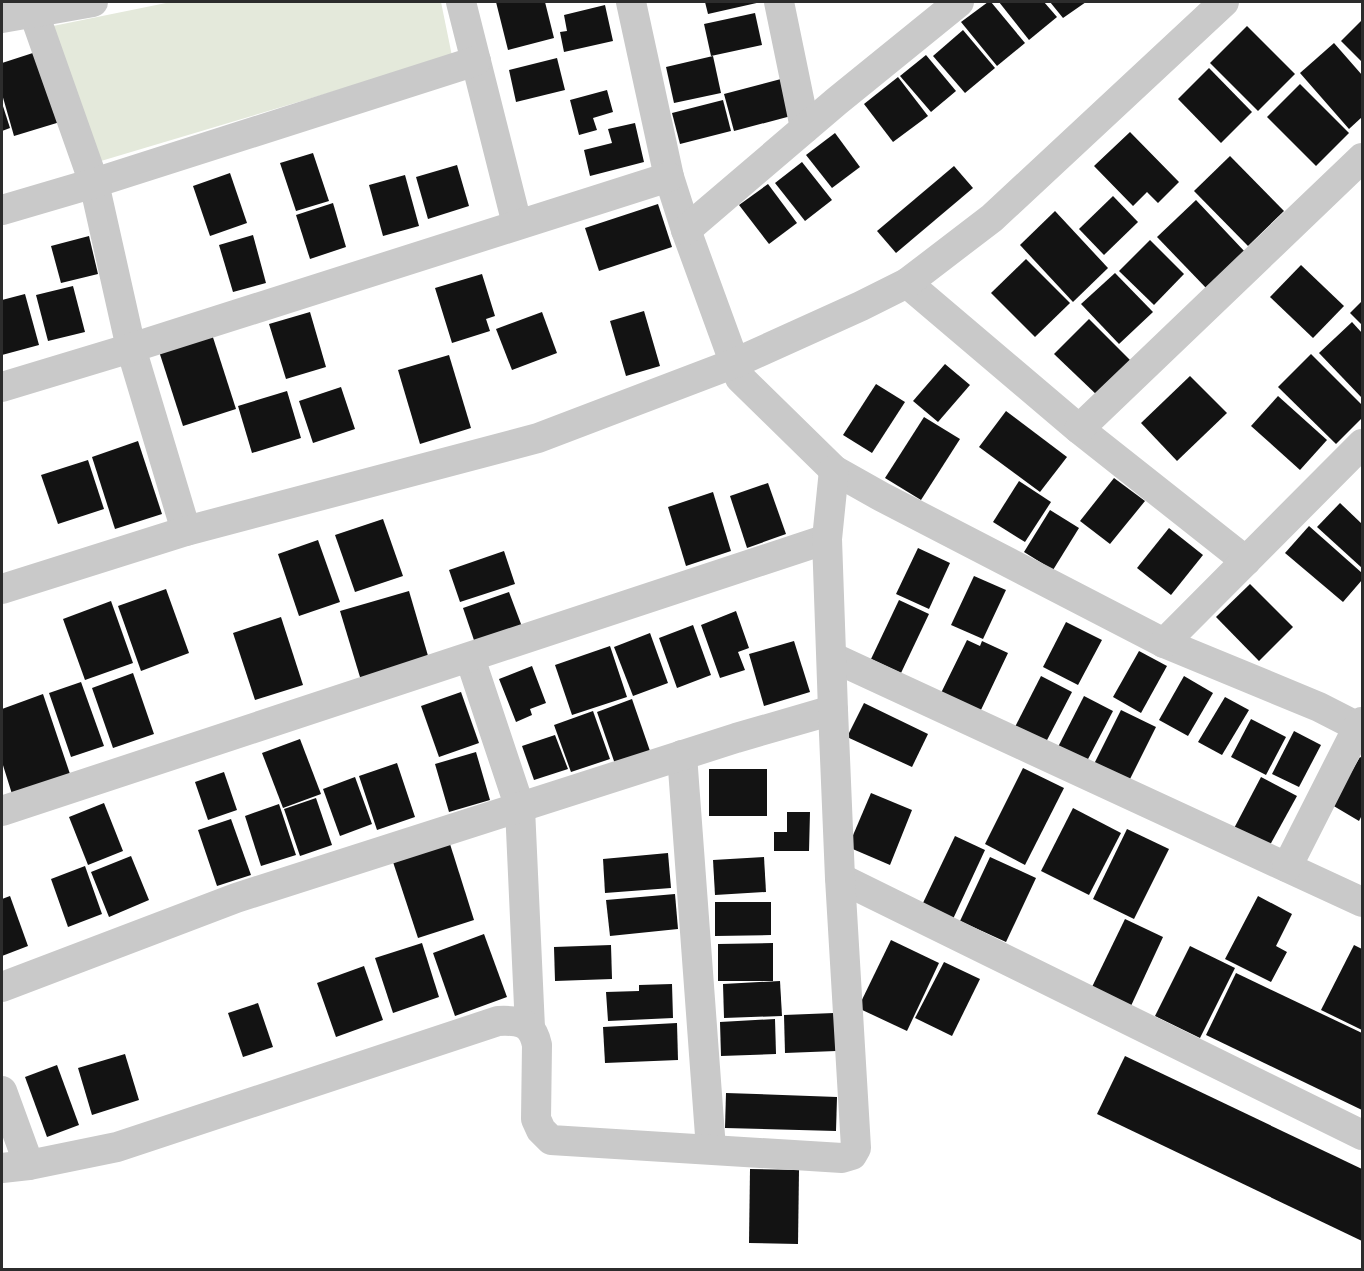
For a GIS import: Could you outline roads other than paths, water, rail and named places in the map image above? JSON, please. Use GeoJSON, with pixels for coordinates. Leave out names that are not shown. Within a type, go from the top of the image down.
{"type":"FeatureCollection","features":[{"type":"Feature","properties":{"kind":"street"},"geometry":{"type":"LineString","coordinates":[[2,18],[32,7],[93,2]]}},
{"type":"Feature","properties":{"kind":"street"},"geometry":{"type":"LineString","coordinates":[[461,2],[517,225]]}},
{"type":"Feature","properties":{"kind":"street"},"geometry":{"type":"LineString","coordinates":[[630,2],[669,177],[740,378],[834,470],[882,497],[1164,644],[1361,726],[1287,867]]}},
{"type":"Feature","properties":{"kind":"street"},"geometry":{"type":"LineString","coordinates":[[779,2],[805,128]]}},
{"type":"Feature","properties":{"kind":"street"},"geometry":{"type":"LineString","coordinates":[[686,230],[805,128],[959,2]]}},
{"type":"Feature","properties":{"kind":"street"},"geometry":{"type":"LineString","coordinates":[[2,589],[186,531],[538,438],[735,363],[907,283],[992,218],[1224,2]]}},
{"type":"Feature","properties":{"kind":"street"},"geometry":{"type":"LineString","coordinates":[[32,7],[94,183],[131,348],[186,531]]}},
{"type":"Feature","properties":{"kind":"street"},"geometry":{"type":"LineString","coordinates":[[2,210],[94,183],[476,61]]}},
{"type":"Feature","properties":{"kind":"street"},"geometry":{"type":"LineString","coordinates":[[1079,429],[1362,158]]}},
{"type":"Feature","properties":{"kind":"street"},"geometry":{"type":"LineString","coordinates":[[2,387],[669,177]]}},
{"type":"Feature","properties":{"kind":"street"},"geometry":{"type":"LineString","coordinates":[[907,283],[1079,429],[1246,561]]}},
{"type":"Feature","properties":{"kind":"street"},"geometry":{"type":"LineString","coordinates":[[1164,644],[1362,444]]}},
{"type":"Feature","properties":{"kind":"street"},"geometry":{"type":"LineString","coordinates":[[2,1091],[15,1166],[117,1147],[498,1021],[517,1021],[530,1028],[535,1035],[537,1045],[536,1119],[541,1130],[551,1140],[842,1158],[852,1155],[856,1148],[840,878],[827,539],[834,470]]}},
{"type":"Feature","properties":{"kind":"street"},"geometry":{"type":"LineString","coordinates":[[2,811],[827,539]]}},
{"type":"Feature","properties":{"kind":"street"},"geometry":{"type":"LineString","coordinates":[[831,657],[1362,902]]}},
{"type":"Feature","properties":{"kind":"street"},"geometry":{"type":"LineString","coordinates":[[470,658],[520,808],[530,1028]]}},
{"type":"Feature","properties":{"kind":"street"},"geometry":{"type":"LineString","coordinates":[[2,987],[236,898],[682,755],[833,710]]}},
{"type":"Feature","properties":{"kind":"street"},"geometry":{"type":"LineString","coordinates":[[682,755],[711,1149]]}},
{"type":"Feature","properties":{"kind":"street"},"geometry":{"type":"LineString","coordinates":[[840,878],[1362,1135]]}}]}
